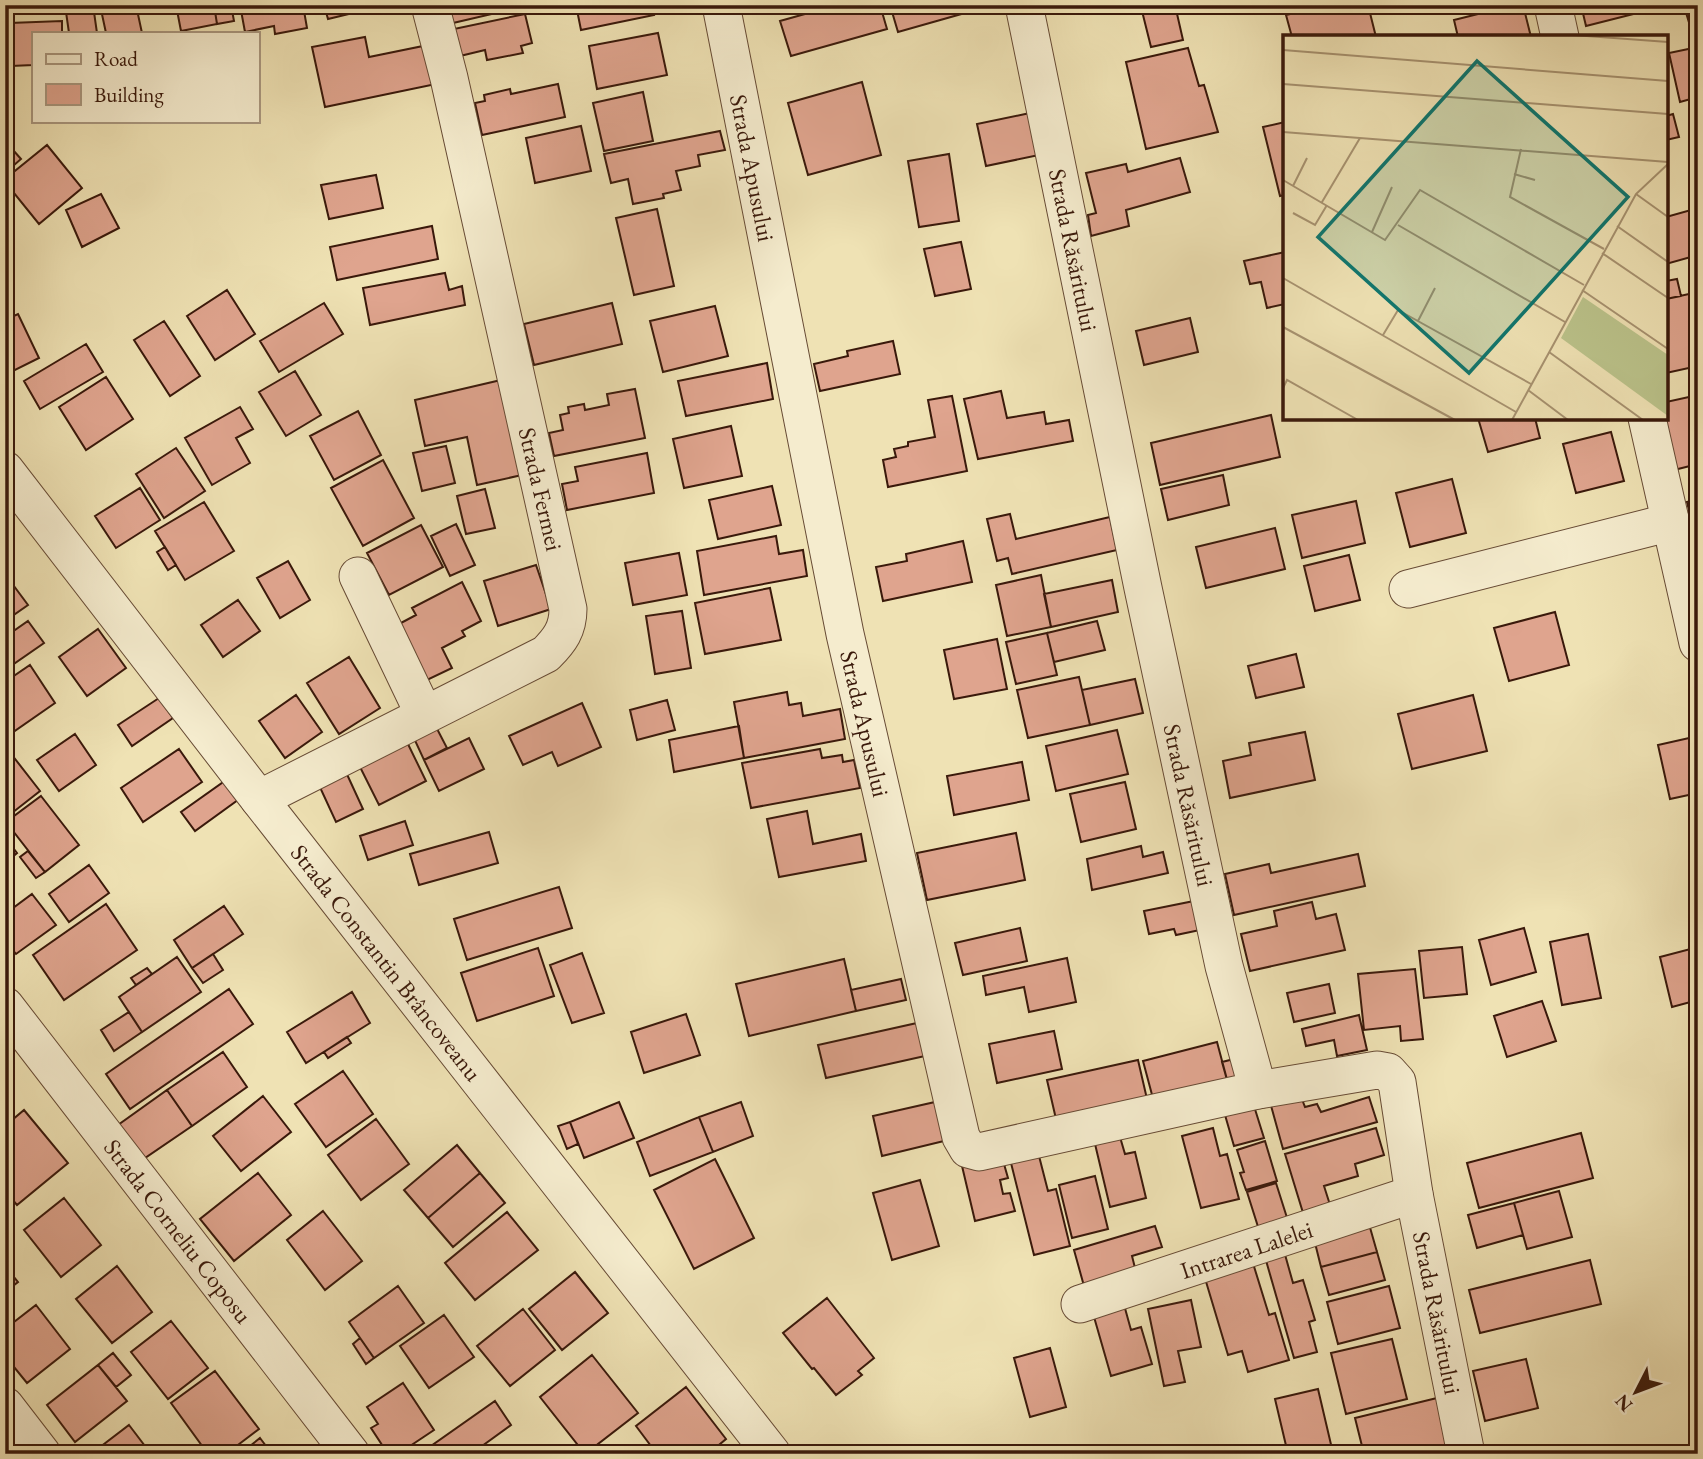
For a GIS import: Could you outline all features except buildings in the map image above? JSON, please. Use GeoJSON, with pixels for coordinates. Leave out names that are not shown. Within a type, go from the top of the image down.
{"type":"FeatureCollection","features":[{"type":"Feature","properties":{"kind":"street","name":"Strada Fermei"},"geometry":{"type":"LineString","coordinates":[[259,799],[546,654],[559,640],[568,624],[568,609],[452,91],[430,5]]}},
{"type":"Feature","properties":{"kind":"street","name":"Strada Apusului"},"geometry":{"type":"LineString","coordinates":[[721,5],[845,634],[961,1137],[968,1149],[979,1152],[1258,1090]]}},
{"type":"Feature","properties":{"kind":"street","name":"Strada Răsăritului"},"geometry":{"type":"LineString","coordinates":[[1024,5],[1146,602],[1221,952],[1258,1090],[1377,1070],[1388,1072],[1397,1082],[1414,1194],[1466,1454]]}},
{"type":"Feature","properties":{"kind":"street"},"geometry":{"type":"LineString","coordinates":[[1553,5],[1560,35]]}},
{"type":"Feature","properties":{"kind":"street"},"geometry":{"type":"LineString","coordinates":[[1647,420],[1698,643]]}},
{"type":"Feature","properties":{"kind":"street","name":"Strada Constantin Brâncoveanu"},"geometry":{"type":"LineString","coordinates":[[5,470],[772,1454]]}},
{"type":"Feature","properties":{"kind":"street"},"geometry":{"type":"LineString","coordinates":[[1408,589],[1671,523]]}},
{"type":"Feature","properties":{"kind":"street"},"geometry":{"type":"LineString","coordinates":[[358,576],[424,714]]}},
{"type":"Feature","properties":{"kind":"street","name":"Strada Corneliu Coposu"},"geometry":{"type":"LineString","coordinates":[[5,1006],[351,1454]]}},
{"type":"Feature","properties":{"kind":"street","name":"Intrarea Lalelei"},"geometry":{"type":"LineString","coordinates":[[1080,1304],[1414,1194]]}},
{"type":"Feature","properties":{"kind":"street"},"geometry":{"type":"LineString","coordinates":[[5,1406],[42,1454]]}}]}
